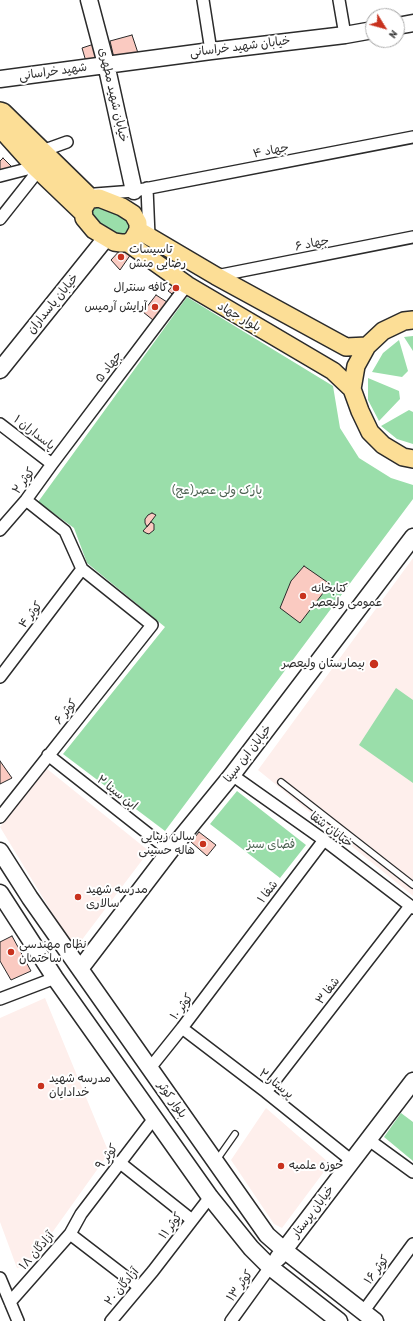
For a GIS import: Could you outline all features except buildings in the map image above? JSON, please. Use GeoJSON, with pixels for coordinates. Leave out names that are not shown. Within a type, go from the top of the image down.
{"type":"FeatureCollection","features":[{"type":"Feature","properties":{"kind":"main road"},"geometry":{"type":"LineString","coordinates":[[0,111],[3,112],[42,151],[87,202]]}},
{"type":"Feature","properties":{"kind":"main road"},"geometry":{"type":"LineString","coordinates":[[0,128],[36,169],[87,202]]}},
{"type":"Feature","properties":{"kind":"main road"},"geometry":{"type":"LineString","coordinates":[[99,198],[122,207],[133,214],[138,223],[138,236],[121,243],[106,238],[94,230],[84,218],[87,202],[99,198]]}},
{"type":"Feature","properties":{"kind":"main road","name":"بلوار جهاد"},"geometry":{"type":"LineString","coordinates":[[138,236],[216,276],[346,347],[367,346]]}},
{"type":"Feature","properties":{"kind":"main road","name":"بلوار جهاد"},"geometry":{"type":"LineString","coordinates":[[138,236],[187,285],[333,371],[352,389]]}},
{"type":"Feature","properties":{"kind":"main road"},"geometry":{"type":"LineString","coordinates":[[413,320],[404,321],[383,331],[367,346],[356,366],[352,389],[370,432],[383,444],[402,456],[413,459]]}},
{"type":"Feature","properties":{"kind":"street","name":"خیابان شهید مطهری"},"geometry":{"type":"LineString","coordinates":[[89,0],[140,189]]}},
{"type":"Feature","properties":{"kind":"street"},"geometry":{"type":"LineString","coordinates":[[203,0],[211,50]]}},
{"type":"Feature","properties":{"kind":"street"},"geometry":{"type":"LineString","coordinates":[[339,0],[345,35]]}},
{"type":"Feature","properties":{"kind":"street","name":"خیابان شهید خراسانی"},"geometry":{"type":"LineString","coordinates":[[106,64],[365,31]]}},
{"type":"Feature","properties":{"kind":"street","name":"شهید خراسانی"},"geometry":{"type":"LineString","coordinates":[[0,79],[106,64]]}},
{"type":"Feature","properties":{"kind":"street","name":"جهاد ۴"},"geometry":{"type":"LineString","coordinates":[[87,202],[140,189],[413,137]]}},
{"type":"Feature","properties":{"kind":"street"},"geometry":{"type":"LineString","coordinates":[[42,151],[67,142]]}},
{"type":"Feature","properties":{"kind":"street"},"geometry":{"type":"LineString","coordinates":[[0,176],[36,169]]}},
{"type":"Feature","properties":{"kind":"street"},"geometry":{"type":"LineString","coordinates":[[0,219],[36,169]]}},
{"type":"Feature","properties":{"kind":"street"},"geometry":{"type":"LineString","coordinates":[[138,236],[140,189]]}},
{"type":"Feature","properties":{"kind":"street","name":"جهاد ۶"},"geometry":{"type":"LineString","coordinates":[[216,276],[413,237]]}},
{"type":"Feature","properties":{"kind":"street","name":"خیابان پاسداران"},"geometry":{"type":"LineString","coordinates":[[0,370],[106,238]]}},
{"type":"Feature","properties":{"kind":"street","name":"جهاد ۵"},"geometry":{"type":"LineString","coordinates":[[52,464],[187,285]]}},
{"type":"Feature","properties":{"kind":"street","name":"پاسداران ۱"},"geometry":{"type":"LineString","coordinates":[[0,424],[52,464]]}},
{"type":"Feature","properties":{"kind":"street","name":"کوثر ۲"},"geometry":{"type":"LineString","coordinates":[[0,530],[26,500],[52,464]]}},
{"type":"Feature","properties":{"kind":"street"},"geometry":{"type":"LineString","coordinates":[[26,500],[65,531],[82,569]]}},
{"type":"Feature","properties":{"kind":"street","name":"خیابان ابن سینا"},"geometry":{"type":"LineString","coordinates":[[80,969],[170,851],[232,775],[413,537]]}},
{"type":"Feature","properties":{"kind":"street","name":"کوثر ۶"},"geometry":{"type":"LineString","coordinates":[[0,816],[152,625],[82,569]]}},
{"type":"Feature","properties":{"kind":"street","name":"کوثر ۴"},"geometry":{"type":"LineString","coordinates":[[0,677],[82,569]]}},
{"type":"Feature","properties":{"kind":"street","name":"ابن سینا ۲"},"geometry":{"type":"LineString","coordinates":[[48,755],[170,851]]}},
{"type":"Feature","properties":{"kind":"street","name":"خیابان شفا"},"geometry":{"type":"LineString","coordinates":[[232,775],[324,840],[411,907]]}},
{"type":"Feature","properties":{"kind":"street","name":"شفا ۱"},"geometry":{"type":"LineString","coordinates":[[232,960],[324,840]]}},
{"type":"Feature","properties":{"kind":"street","name":"بلوار کوثر"},"geometry":{"type":"LineString","coordinates":[[0,851],[30,898],[267,1234],[284,1250],[369,1316]]}},
{"type":"Feature","properties":{"kind":"street","name":"بلوار کوثر"},"geometry":{"type":"LineString","coordinates":[[0,893],[55,978],[155,1117],[173,1145],[210,1196],[251,1248],[270,1267],[339,1321]]}},
{"type":"Feature","properties":{"kind":"street","name":"شفا ۳"},"geometry":{"type":"LineString","coordinates":[[266,1092],[411,907]]}},
{"type":"Feature","properties":{"kind":"street","name":"کوثر ۱۰"},"geometry":{"type":"LineString","coordinates":[[150,1068],[182,1028],[232,960]]}},
{"type":"Feature","properties":{"kind":"street"},"geometry":{"type":"LineString","coordinates":[[0,999],[55,978]]}},
{"type":"Feature","properties":{"kind":"street","name":"پرستار ۲"},"geometry":{"type":"LineString","coordinates":[[182,1028],[266,1092],[352,1161]]}},
{"type":"Feature","properties":{"kind":"street","name":"خیابان پرستار"},"geometry":{"type":"LineString","coordinates":[[270,1267],[413,1081]]}},
{"type":"Feature","properties":{"kind":"street","name":"کوثر ۹"},"geometry":{"type":"LineString","coordinates":[[81,1214],[119,1162],[155,1117]]}},
{"type":"Feature","properties":{"kind":"street"},"geometry":{"type":"LineString","coordinates":[[173,1145],[193,1130]]}},
{"type":"Feature","properties":{"kind":"street"},"geometry":{"type":"LineString","coordinates":[[369,1140],[413,1172]]}},
{"type":"Feature","properties":{"kind":"street"},"geometry":{"type":"LineString","coordinates":[[119,1162],[192,1220]]}},
{"type":"Feature","properties":{"kind":"street","name":"کوثر ۱۱"},"geometry":{"type":"LineString","coordinates":[[154,1271],[210,1196]]}},
{"type":"Feature","properties":{"kind":"street","name":"آزادگان ۱۸"},"geometry":{"type":"LineString","coordinates":[[10,1302],[70,1234],[81,1214]]}},
{"type":"Feature","properties":{"kind":"street"},"geometry":{"type":"LineString","coordinates":[[70,1234],[139,1287]]}},
{"type":"Feature","properties":{"kind":"street","name":"کوثر ۱۶"},"geometry":{"type":"LineString","coordinates":[[369,1316],[413,1244]]}},
{"type":"Feature","properties":{"kind":"street","name":"کوثر ۱۳"},"geometry":{"type":"LineString","coordinates":[[230,1321],[270,1267]]}},
{"type":"Feature","properties":{"kind":"street","name":"آزادگان ۲۰"},"geometry":{"type":"LineString","coordinates":[[111,1321],[154,1271]]}},
{"type":"Feature","properties":{"kind":"street"},"geometry":{"type":"LineString","coordinates":[[0,1278],[18,1321]]}},
{"type":"Feature","properties":{"kind":"lane"},"geometry":{"type":"LineString","coordinates":[[281,782],[413,884]]}},
{"type":"Feature","properties":{"kind":"lane"},"geometry":{"type":"LineString","coordinates":[[216,1161],[235,1134]]}},
{"type":"Feature","properties":{"kind":"shaded area","name":"بیمارستان ولیعصر"},"geometry":{"type":"Polygon","coordinates":[[[413,558],[413,896],[258,770],[413,558]]]}},
{"type":"Feature","properties":{"kind":"shaded area","name":"مدرسه شهید سالاری"},"geometry":{"type":"Polygon","coordinates":[[[46,768],[149,851],[78,945],[71,944],[0,827],[46,768]]]}},
{"type":"Feature","properties":{"kind":"shaded area","name":"مدرسه شهید خدادایان"},"geometry":{"type":"Polygon","coordinates":[[[45,998],[109,1153],[29,1265],[17,1268],[0,1222],[0,1018],[45,998]]]}},
{"type":"Feature","properties":{"kind":"shaded area","name":"حوزه علمیه"},"geometry":{"type":"Polygon","coordinates":[[[266,1108],[328,1162],[326,1169],[282,1228],[274,1224],[231,1160],[266,1108]]]}},
{"type":"Feature","properties":{"kind":"green space"},"geometry":{"type":"Polygon","coordinates":[[[88,202],[122,208],[136,230],[115,241],[84,209],[88,202]]]}},
{"type":"Feature","properties":{"kind":"green space","name":"پارک ولی عصر(عج)"},"geometry":{"type":"Polygon","coordinates":[[[187,297],[333,386],[340,428],[359,458],[391,478],[413,485],[413,499],[165,831],[63,754],[165,627],[87,563],[74,528],[38,502],[187,297]]]}},
{"type":"Feature","properties":{"kind":"green space"},"geometry":{"type":"Polygon","coordinates":[[[413,336],[413,351],[404,337],[413,336]]]}},
{"type":"Feature","properties":{"kind":"green space"},"geometry":{"type":"Polygon","coordinates":[[[399,340],[408,371],[402,377],[372,372],[383,353],[399,340]]]}},
{"type":"Feature","properties":{"kind":"green space"},"geometry":{"type":"Polygon","coordinates":[[[368,378],[399,391],[400,399],[379,421],[368,400],[368,378]]]}},
{"type":"Feature","properties":{"kind":"green space"},"geometry":{"type":"Polygon","coordinates":[[[409,410],[413,412],[413,444],[397,439],[381,426],[409,410]]]}},
{"type":"Feature","properties":{"kind":"green space"},"geometry":{"type":"Polygon","coordinates":[[[396,688],[413,700],[413,783],[359,745],[396,688]]]}},
{"type":"Feature","properties":{"kind":"green space","name":"فضای سبز"},"geometry":{"type":"Polygon","coordinates":[[[237,791],[306,845],[280,878],[210,824],[237,791]]]}},
{"type":"Feature","properties":{"kind":"green space"},"geometry":{"type":"Polygon","coordinates":[[[401,1113],[413,1122],[413,1161],[384,1137],[401,1113]]]}},
{"type":"Feature","properties":{"kind":"place","name":"تاسیسات رضایی منش"},"geometry":{"type":"Point","coordinates":[121,257]}},
{"type":"Feature","properties":{"kind":"place","name":"کافه سنترال"},"geometry":{"type":"Point","coordinates":[176,288]}},
{"type":"Feature","properties":{"kind":"place","name":"آرایش آرمیس"},"geometry":{"type":"Point","coordinates":[155,307]}},
{"type":"Feature","properties":{"kind":"place","name":"کتابخانه عمومی ولیعصر"},"geometry":{"type":"Point","coordinates":[303,596]}},
{"type":"Feature","properties":{"kind":"place","name":"بیمارستان ولیعصر"},"geometry":{"type":"Point","coordinates":[374,664]}},
{"type":"Feature","properties":{"kind":"place","name":"سالن زیبایی هاله حسینی"},"geometry":{"type":"Point","coordinates":[203,844]}},
{"type":"Feature","properties":{"kind":"place","name":"مدرسه شهید سالاری"},"geometry":{"type":"Point","coordinates":[78,897]}},
{"type":"Feature","properties":{"kind":"place","name":"نظام مهندسی ساختمان"},"geometry":{"type":"Point","coordinates":[11,952]}},
{"type":"Feature","properties":{"kind":"place","name":"مدرسه شهید خدادایان"},"geometry":{"type":"Point","coordinates":[41,1086]}},
{"type":"Feature","properties":{"kind":"place","name":"حوزه علمیه"},"geometry":{"type":"Point","coordinates":[281,1166]}}]}
